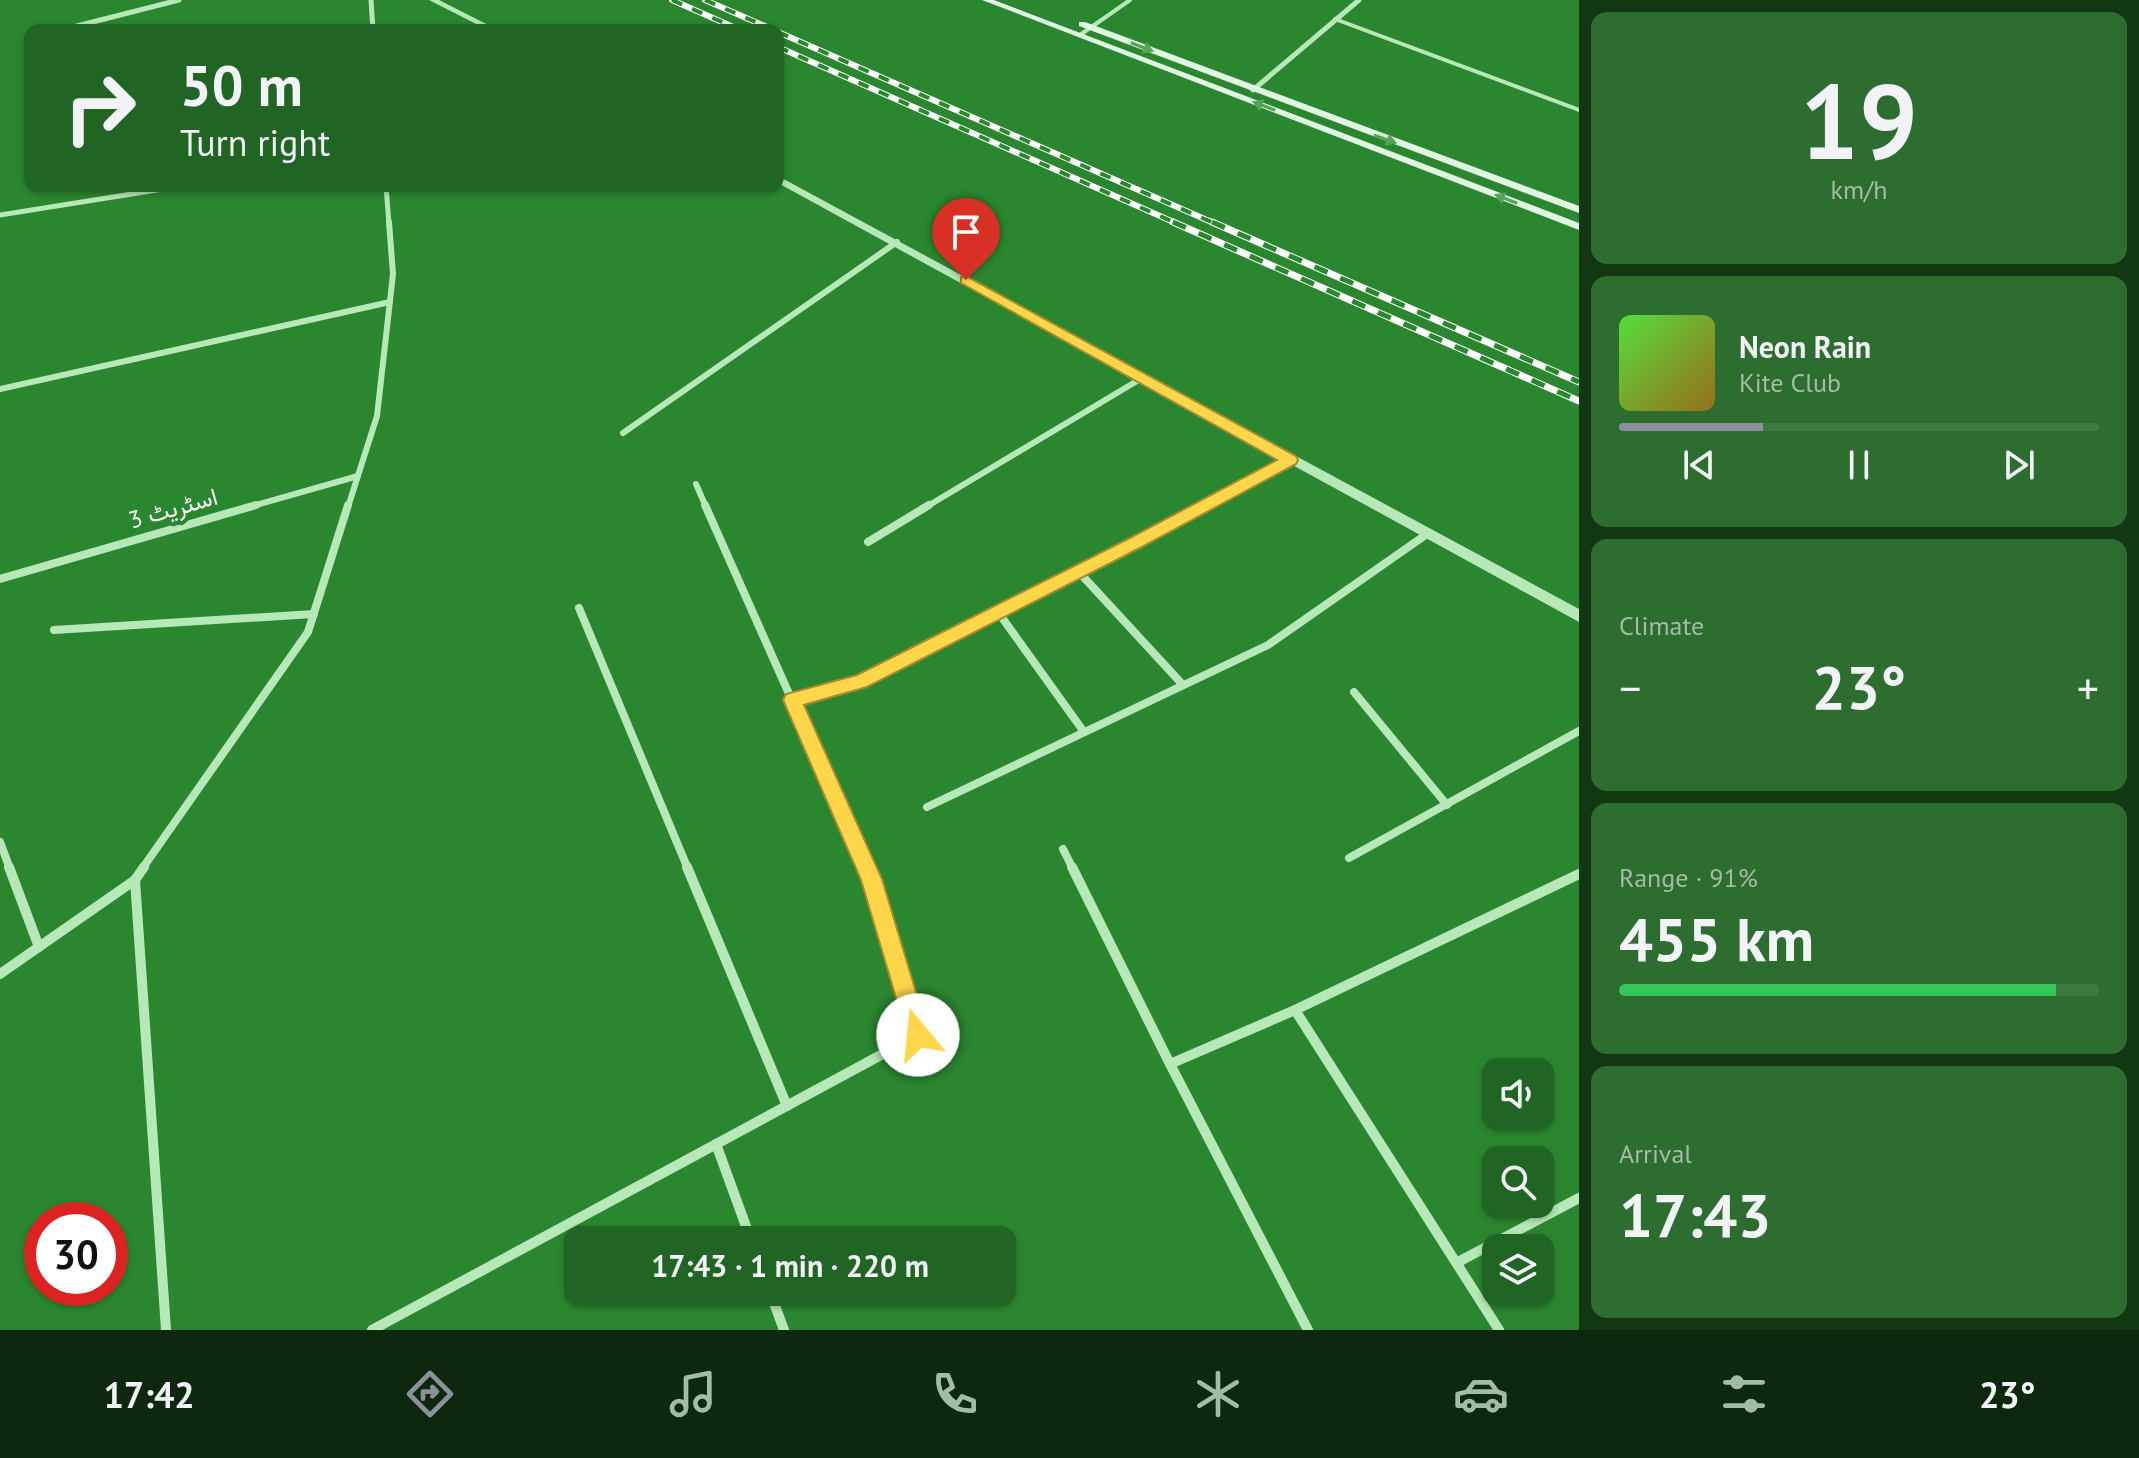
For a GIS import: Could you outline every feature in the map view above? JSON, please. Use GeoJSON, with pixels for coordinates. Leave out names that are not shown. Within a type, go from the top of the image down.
{"type":"FeatureCollection","features":[{"type":"Feature","properties":{"kind":"main road"},"geometry":{"type":"LineString","coordinates":[[986,0],[1579,227]]}},
{"type":"Feature","properties":{"kind":"main road"},"geometry":{"type":"LineString","coordinates":[[1017,0],[1579,210]]}},
{"type":"Feature","properties":{"kind":"street"},"geometry":{"type":"LineString","coordinates":[[85,24],[179,0]]}},
{"type":"Feature","properties":{"kind":"street"},"geometry":{"type":"LineString","coordinates":[[371,0],[373,24]]}},
{"type":"Feature","properties":{"kind":"street"},"geometry":{"type":"LineString","coordinates":[[433,0],[482,24]]}},
{"type":"Feature","properties":{"kind":"street"},"geometry":{"type":"LineString","coordinates":[[1253,90],[1359,0]]}},
{"type":"Feature","properties":{"kind":"street"},"geometry":{"type":"LineString","coordinates":[[784,182],[1579,616]]}},
{"type":"Feature","properties":{"kind":"street"},"geometry":{"type":"LineString","coordinates":[[0,215],[144,192]]}},
{"type":"Feature","properties":{"kind":"street"},"geometry":{"type":"LineString","coordinates":[[0,974],[135,880],[308,632],[377,416],[393,274],[386,192]]}},
{"type":"Feature","properties":{"kind":"street"},"geometry":{"type":"LineString","coordinates":[[623,433],[897,242]]}},
{"type":"Feature","properties":{"kind":"street"},"geometry":{"type":"LineString","coordinates":[[0,389],[390,302]]}},
{"type":"Feature","properties":{"kind":"street"},"geometry":{"type":"LineString","coordinates":[[868,542],[1142,378]]}},
{"type":"Feature","properties":{"kind":"street"},"geometry":{"type":"LineString","coordinates":[[792,700],[861,682],[1290,460]]}},
{"type":"Feature","properties":{"kind":"street","name":"اسٹریٹ 3"},"geometry":{"type":"LineString","coordinates":[[0,579],[358,476]]}},
{"type":"Feature","properties":{"kind":"street"},"geometry":{"type":"LineString","coordinates":[[372,1330],[918,1035],[871,879],[696,484]]}},
{"type":"Feature","properties":{"kind":"street"},"geometry":{"type":"LineString","coordinates":[[927,807],[1268,645],[1427,534]]}},
{"type":"Feature","properties":{"kind":"street"},"geometry":{"type":"LineString","coordinates":[[1078,571],[1183,685]]}},
{"type":"Feature","properties":{"kind":"street"},"geometry":{"type":"LineString","coordinates":[[579,608],[787,1106]]}},
{"type":"Feature","properties":{"kind":"street"},"geometry":{"type":"LineString","coordinates":[[998,612],[1084,732]]}},
{"type":"Feature","properties":{"kind":"street"},"geometry":{"type":"LineString","coordinates":[[54,630],[314,614]]}},
{"type":"Feature","properties":{"kind":"street"},"geometry":{"type":"LineString","coordinates":[[1354,692],[1447,805]]}},
{"type":"Feature","properties":{"kind":"street"},"geometry":{"type":"LineString","coordinates":[[1349,858],[1579,731]]}},
{"type":"Feature","properties":{"kind":"street"},"geometry":{"type":"LineString","coordinates":[[0,842],[39,947]]}},
{"type":"Feature","properties":{"kind":"street"},"geometry":{"type":"LineString","coordinates":[[1063,849],[1308,1330]]}},
{"type":"Feature","properties":{"kind":"street"},"geometry":{"type":"LineString","coordinates":[[1170,1064],[1295,1010],[1579,874]]}},
{"type":"Feature","properties":{"kind":"street"},"geometry":{"type":"LineString","coordinates":[[135,880],[166,1330]]}},
{"type":"Feature","properties":{"kind":"street"},"geometry":{"type":"LineString","coordinates":[[1295,1010],[1499,1330]]}},
{"type":"Feature","properties":{"kind":"street"},"geometry":{"type":"LineString","coordinates":[[716,1144],[746,1226]]}},
{"type":"Feature","properties":{"kind":"street"},"geometry":{"type":"LineString","coordinates":[[1458,1262],[1579,1198]]}},
{"type":"Feature","properties":{"kind":"street"},"geometry":{"type":"LineString","coordinates":[[775,1306],[784,1330]]}},
{"type":"Feature","properties":{"kind":"lane"},"geometry":{"type":"LineString","coordinates":[[1080,35],[1130,0]]}},
{"type":"Feature","properties":{"kind":"lane"},"geometry":{"type":"LineString","coordinates":[[1335,19],[1579,110]]}},
{"type":"Feature","properties":{"kind":"railway"},"geometry":{"type":"LineString","coordinates":[[672,0],[726,24]]}},
{"type":"Feature","properties":{"kind":"railway"},"geometry":{"type":"LineString","coordinates":[[705,0],[760,24]]}},
{"type":"Feature","properties":{"kind":"railway"},"geometry":{"type":"LineString","coordinates":[[784,35],[1216,224]]}},
{"type":"Feature","properties":{"kind":"railway"},"geometry":{"type":"LineString","coordinates":[[784,50],[1178,224]]}},
{"type":"Feature","properties":{"kind":"railway"},"geometry":{"type":"LineString","coordinates":[[1173,222],[1579,401]]}},
{"type":"Feature","properties":{"kind":"railway"},"geometry":{"type":"LineString","coordinates":[[1212,222],[1579,382]]}},
{"type":"Feature","properties":{"kind":"route"},"geometry":{"type":"LineString","coordinates":[[918,1035],[871,879],[792,700],[861,682],[1134,544],[1290,460],[966,280]]}}]}
